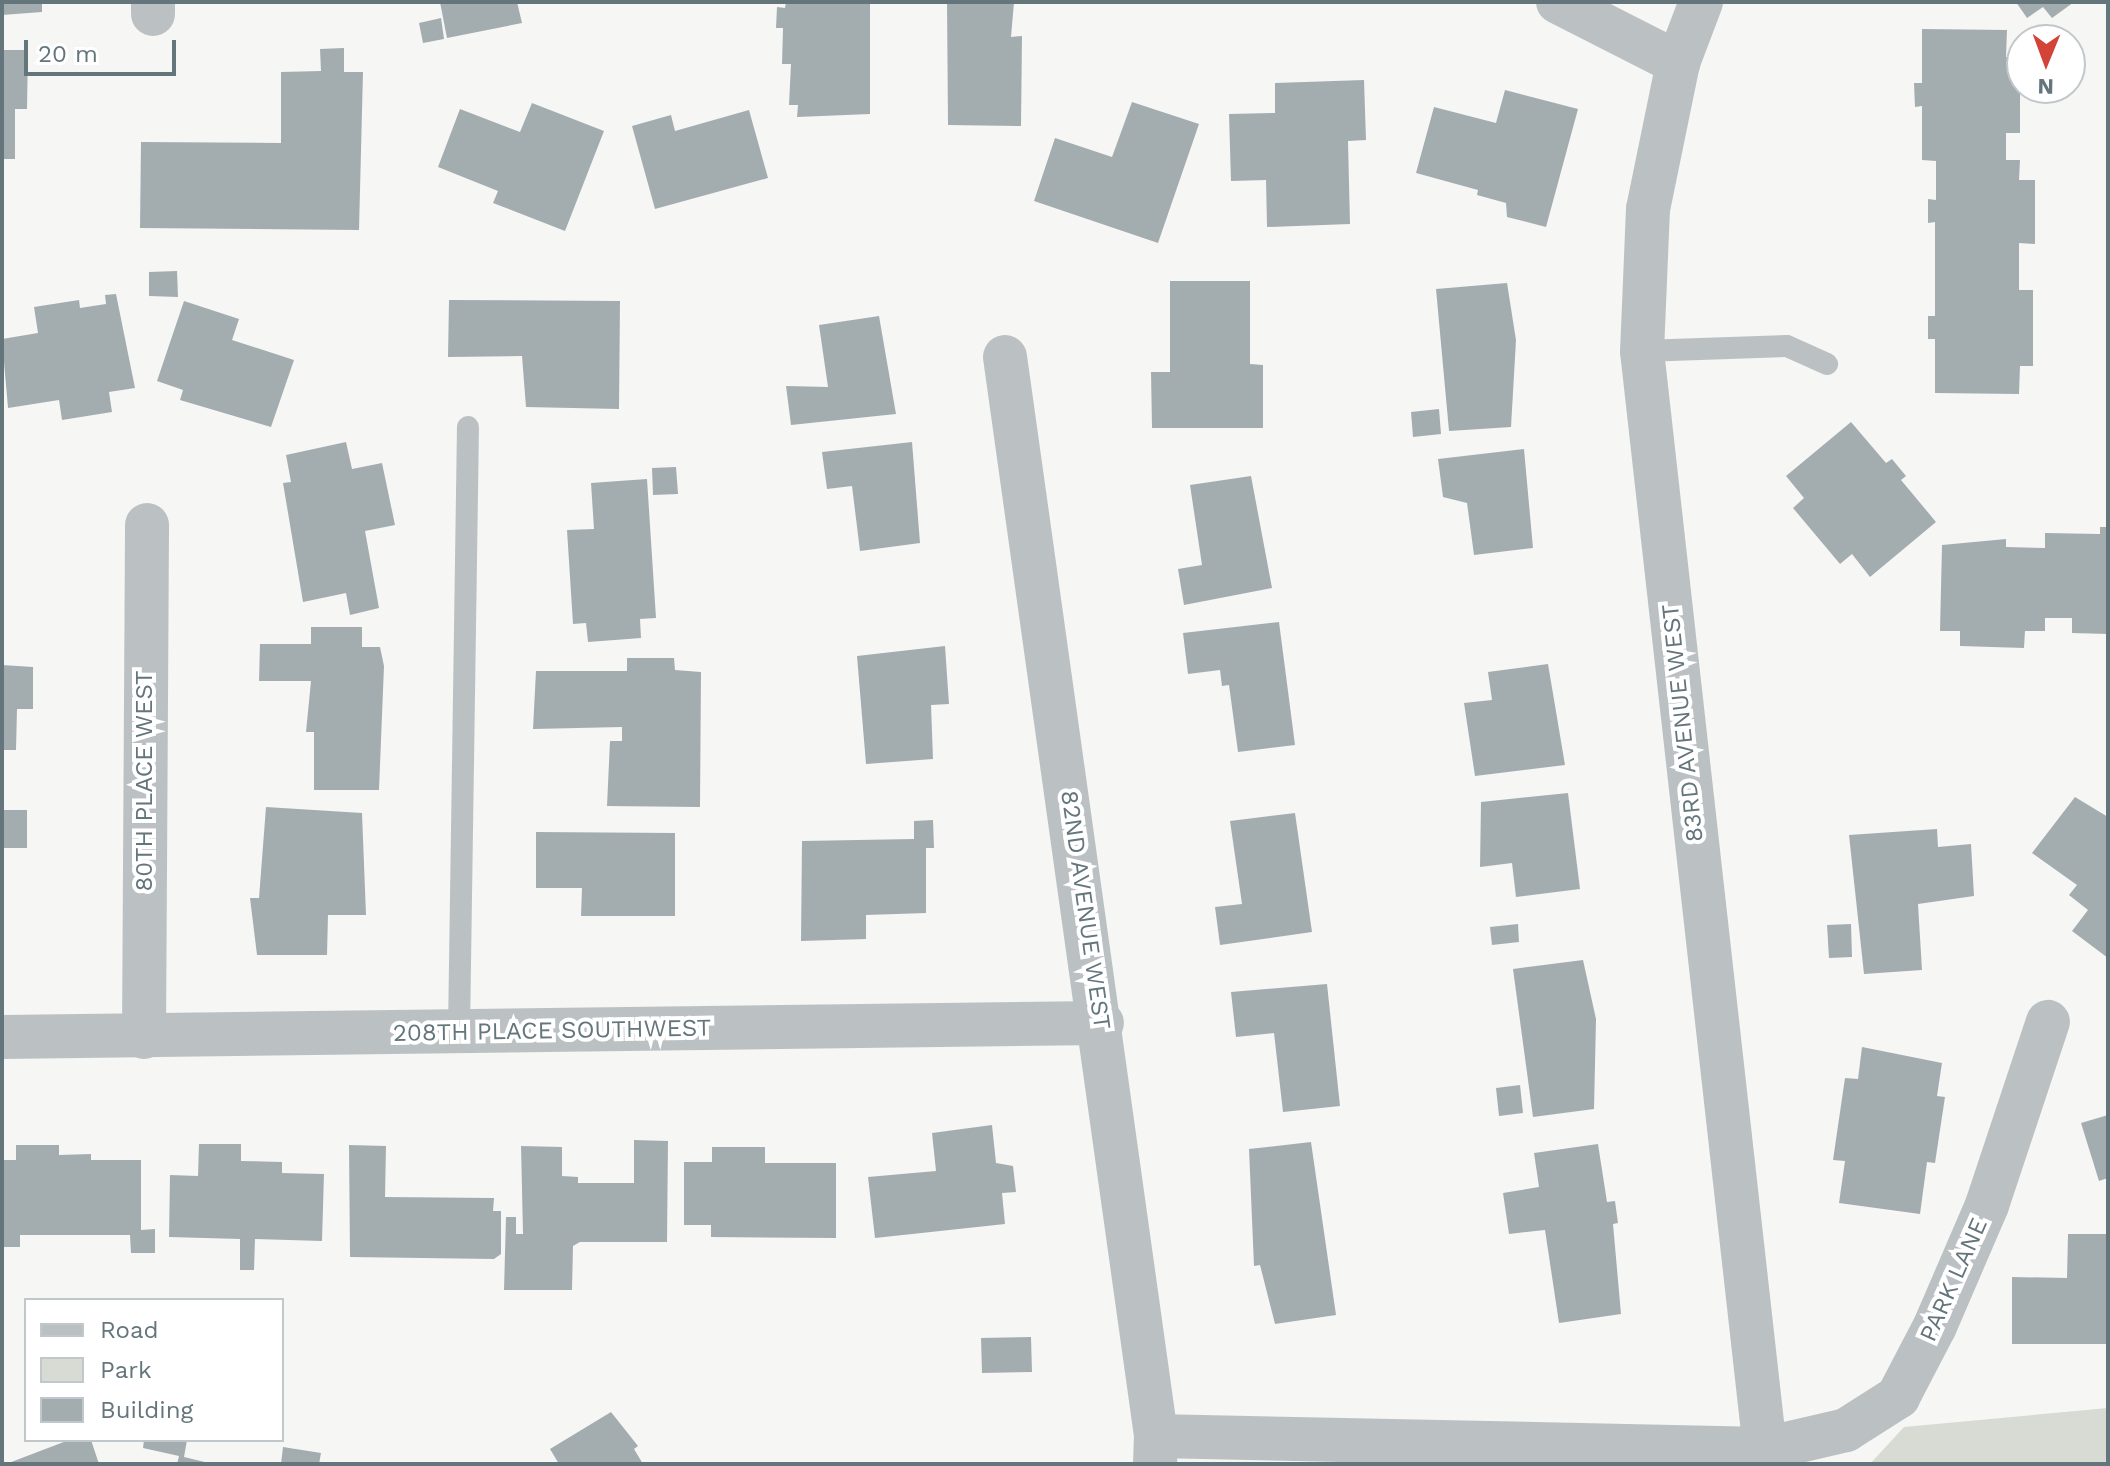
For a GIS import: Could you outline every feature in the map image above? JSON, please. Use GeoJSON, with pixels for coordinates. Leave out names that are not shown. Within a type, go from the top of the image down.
{"type":"FeatureCollection","features":[{"type":"Feature","properties":{"kind":"street"},"geometry":{"type":"LineString","coordinates":[[1558,2],[1678,63]]}},
{"type":"Feature","properties":{"kind":"street","name":"83RD AVENUE WEST"},"geometry":{"type":"LineString","coordinates":[[1701,2],[1678,63],[1648,209],[1642,351],[1765,1449]]}},
{"type":"Feature","properties":{"kind":"street","name":"82ND AVENUE WEST"},"geometry":{"type":"LineString","coordinates":[[1005,357],[1102,1023],[1156,1450]]}},
{"type":"Feature","properties":{"kind":"street","name":"80TH PLACE WEST"},"geometry":{"type":"LineString","coordinates":[[144,1037],[147,525]]}},
{"type":"Feature","properties":{"kind":"street","name":"PARK LANE"},"geometry":{"type":"LineString","coordinates":[[1156,1450],[1765,1449],[1846,1430],[1898,1397],[1987,1205],[2048,1022]]}},
{"type":"Feature","properties":{"kind":"street","name":"208TH PLACE SOUTHWEST"},"geometry":{"type":"LineString","coordinates":[[2,1037],[1102,1023]]}},
{"type":"Feature","properties":{"kind":"lane"},"geometry":{"type":"LineString","coordinates":[[1642,351],[1787,346],[1827,364]]}},
{"type":"Feature","properties":{"kind":"lane"},"geometry":{"type":"LineString","coordinates":[[459,1032],[468,427]]}},
{"type":"Feature","properties":{"kind":"green space"},"geometry":{"type":"Polygon","coordinates":[[[2108,1408],[2108,1464],[1870,1464],[1904,1427],[2108,1408]]]}},
{"type":"Feature","properties":{"kind":"building"},"geometry":{"type":"Polygon","coordinates":[[[2,2],[42,2],[42,12],[2,15],[2,2]]]}},
{"type":"Feature","properties":{"kind":"building"},"geometry":{"type":"Polygon","coordinates":[[[440,2],[517,2],[522,23],[447,38],[440,2]]]}},
{"type":"Feature","properties":{"kind":"building"},"geometry":{"type":"Polygon","coordinates":[[[786,2],[870,2],[870,114],[797,117],[798,105],[789,105],[791,64],[782,64],[783,28],[776,28],[777,7],[785,8],[786,2]]]}},
{"type":"Feature","properties":{"kind":"building"},"geometry":{"type":"Polygon","coordinates":[[[947,2],[1014,2],[1011,37],[1022,36],[1021,126],[948,125],[947,2]]]}},
{"type":"Feature","properties":{"kind":"building"},"geometry":{"type":"Polygon","coordinates":[[[2016,2],[2074,2],[2052,18],[2043,7],[2027,18],[2016,2]]]}},
{"type":"Feature","properties":{"kind":"building"},"geometry":{"type":"Polygon","coordinates":[[[441,18],[444,39],[423,43],[419,23],[441,18]]]}},
{"type":"Feature","properties":{"kind":"building"},"geometry":{"type":"Polygon","coordinates":[[[1922,29],[2006,30],[2006,104],[2020,104],[2020,133],[2006,133],[2006,160],[2020,160],[2019,180],[2035,180],[2035,244],[2019,243],[2019,290],[2033,290],[2033,366],[2020,366],[2019,394],[1935,393],[1935,339],[1928,339],[1928,316],[1935,316],[1935,222],[1928,223],[1928,199],[1936,200],[1936,161],[1922,160],[1922,106],[1915,107],[1914,83],[1922,83],[1922,29]]]}},
{"type":"Feature","properties":{"kind":"building"},"geometry":{"type":"Polygon","coordinates":[[[344,48],[344,72],[363,72],[359,230],[140,228],[141,142],[281,143],[281,72],[321,71],[320,49],[344,48]]]}},
{"type":"Feature","properties":{"kind":"building"},"geometry":{"type":"Polygon","coordinates":[[[2,50],[28,50],[27,109],[15,109],[15,159],[2,159],[2,50]]]}},
{"type":"Feature","properties":{"kind":"building"},"geometry":{"type":"Polygon","coordinates":[[[1364,80],[1366,140],[1348,141],[1350,224],[1267,227],[1266,180],[1231,181],[1229,114],[1275,113],[1275,83],[1364,80]]]}},
{"type":"Feature","properties":{"kind":"building"},"geometry":{"type":"Polygon","coordinates":[[[1505,90],[1578,109],[1546,227],[1507,217],[1506,203],[1477,195],[1478,190],[1416,173],[1434,107],[1496,123],[1505,90]]]}},
{"type":"Feature","properties":{"kind":"building"},"geometry":{"type":"Polygon","coordinates":[[[1132,102],[1199,124],[1158,243],[1034,201],[1055,138],[1112,157],[1132,102]]]}},
{"type":"Feature","properties":{"kind":"building"},"geometry":{"type":"Polygon","coordinates":[[[532,103],[604,131],[565,231],[493,203],[498,191],[438,167],[460,109],[520,132],[532,103]]]}},
{"type":"Feature","properties":{"kind":"building"},"geometry":{"type":"Polygon","coordinates":[[[749,110],[768,178],[655,209],[632,126],[671,115],[675,131],[749,110]]]}},
{"type":"Feature","properties":{"kind":"building"},"geometry":{"type":"Polygon","coordinates":[[[177,271],[178,297],[149,296],[149,272],[177,271]]]}},
{"type":"Feature","properties":{"kind":"building"},"geometry":{"type":"Polygon","coordinates":[[[1170,281],[1250,281],[1250,364],[1263,365],[1263,428],[1152,428],[1151,372],[1170,372],[1170,281]]]}},
{"type":"Feature","properties":{"kind":"building"},"geometry":{"type":"Polygon","coordinates":[[[1507,283],[1516,340],[1511,427],[1449,431],[1436,289],[1507,283]]]}},
{"type":"Feature","properties":{"kind":"building"},"geometry":{"type":"Polygon","coordinates":[[[116,294],[135,388],[109,392],[112,412],[62,420],[59,400],[8,408],[2,339],[38,333],[34,307],[79,300],[80,308],[106,304],[105,295],[116,294]]]}},
{"type":"Feature","properties":{"kind":"building"},"geometry":{"type":"Polygon","coordinates":[[[449,300],[620,301],[619,409],[526,407],[522,356],[448,357],[449,300]]]}},
{"type":"Feature","properties":{"kind":"building"},"geometry":{"type":"Polygon","coordinates":[[[184,301],[239,319],[232,340],[294,360],[271,427],[180,400],[183,390],[157,381],[184,301]]]}},
{"type":"Feature","properties":{"kind":"building"},"geometry":{"type":"Polygon","coordinates":[[[879,316],[896,414],[791,425],[786,386],[828,387],[819,325],[879,316]]]}},
{"type":"Feature","properties":{"kind":"building"},"geometry":{"type":"Polygon","coordinates":[[[1439,409],[1441,434],[1413,437],[1411,412],[1439,409]]]}},
{"type":"Feature","properties":{"kind":"building"},"geometry":{"type":"Polygon","coordinates":[[[1851,422],[1886,463],[1892,459],[1906,476],[1901,480],[1936,522],[1870,577],[1852,554],[1840,564],[1793,508],[1804,498],[1786,476],[1851,422]]]}},
{"type":"Feature","properties":{"kind":"building"},"geometry":{"type":"Polygon","coordinates":[[[346,442],[352,469],[382,463],[395,525],[365,531],[379,608],[350,615],[346,593],[303,602],[283,483],[291,482],[286,455],[346,442]]]}},
{"type":"Feature","properties":{"kind":"building"},"geometry":{"type":"Polygon","coordinates":[[[912,442],[920,543],[860,551],[852,486],[827,489],[822,452],[912,442]]]}},
{"type":"Feature","properties":{"kind":"building"},"geometry":{"type":"Polygon","coordinates":[[[1524,449],[1533,548],[1474,555],[1467,503],[1443,497],[1438,459],[1524,449]]]}},
{"type":"Feature","properties":{"kind":"building"},"geometry":{"type":"Polygon","coordinates":[[[676,467],[678,494],[653,495],[652,468],[676,467]]]}},
{"type":"Feature","properties":{"kind":"building"},"geometry":{"type":"Polygon","coordinates":[[[1251,476],[1272,588],[1184,605],[1178,569],[1202,565],[1190,485],[1251,476]]]}},
{"type":"Feature","properties":{"kind":"building"},"geometry":{"type":"Polygon","coordinates":[[[647,479],[656,618],[640,619],[641,638],[588,642],[586,623],[573,624],[567,530],[594,529],[591,483],[647,479]]]}},
{"type":"Feature","properties":{"kind":"building"},"geometry":{"type":"Polygon","coordinates":[[[2100,527],[2108,527],[2108,634],[2072,633],[2072,618],[2045,618],[2045,631],[2025,631],[2024,648],[1960,646],[1960,631],[1940,631],[1942,545],[2006,539],[2006,547],[2045,548],[2045,533],[2100,534],[2100,527]]]}},
{"type":"Feature","properties":{"kind":"building"},"geometry":{"type":"Polygon","coordinates":[[[1279,622],[1295,745],[1238,752],[1229,685],[1222,686],[1220,670],[1188,674],[1183,633],[1279,622]]]}},
{"type":"Feature","properties":{"kind":"building"},"geometry":{"type":"Polygon","coordinates":[[[311,627],[362,627],[362,647],[380,647],[384,666],[379,790],[314,790],[314,732],[306,732],[311,681],[259,681],[260,644],[311,644],[311,627]]]}},
{"type":"Feature","properties":{"kind":"building"},"geometry":{"type":"Polygon","coordinates":[[[945,646],[949,704],[931,705],[933,759],[866,764],[857,656],[945,646]]]}},
{"type":"Feature","properties":{"kind":"building"},"geometry":{"type":"Polygon","coordinates":[[[627,658],[674,658],[675,670],[701,672],[700,807],[607,806],[610,741],[622,741],[622,727],[533,729],[536,671],[627,671],[627,658]]]}},
{"type":"Feature","properties":{"kind":"building"},"geometry":{"type":"Polygon","coordinates":[[[1548,664],[1565,765],[1475,776],[1464,703],[1492,700],[1488,672],[1548,664]]]}},
{"type":"Feature","properties":{"kind":"building"},"geometry":{"type":"Polygon","coordinates":[[[2,665],[33,667],[33,709],[17,709],[16,750],[2,750],[2,665]]]}},
{"type":"Feature","properties":{"kind":"building"},"geometry":{"type":"Polygon","coordinates":[[[1568,793],[1580,889],[1516,897],[1512,863],[1480,867],[1481,802],[1568,793]]]}},
{"type":"Feature","properties":{"kind":"building"},"geometry":{"type":"Polygon","coordinates":[[[2075,797],[2108,817],[2108,958],[2072,931],[2088,910],[2069,895],[2077,885],[2032,853],[2075,797]]]}},
{"type":"Feature","properties":{"kind":"building"},"geometry":{"type":"Polygon","coordinates":[[[266,807],[362,813],[366,915],[328,915],[327,955],[257,955],[250,898],[259,898],[266,807]]]}},
{"type":"Feature","properties":{"kind":"building"},"geometry":{"type":"Polygon","coordinates":[[[2,810],[27,810],[27,848],[2,848],[2,810]]]}},
{"type":"Feature","properties":{"kind":"building"},"geometry":{"type":"Polygon","coordinates":[[[1295,813],[1312,932],[1220,945],[1215,907],[1242,904],[1230,821],[1295,813]]]}},
{"type":"Feature","properties":{"kind":"building"},"geometry":{"type":"Polygon","coordinates":[[[933,820],[934,848],[926,848],[926,913],[866,915],[866,939],[801,941],[802,841],[914,839],[914,821],[933,820]]]}},
{"type":"Feature","properties":{"kind":"building"},"geometry":{"type":"Polygon","coordinates":[[[1937,829],[1938,847],[1971,844],[1974,896],[1918,904],[1922,970],[1864,974],[1849,835],[1937,829]]]}},
{"type":"Feature","properties":{"kind":"building"},"geometry":{"type":"Polygon","coordinates":[[[536,832],[675,833],[675,916],[581,916],[582,888],[536,888],[536,832]]]}},
{"type":"Feature","properties":{"kind":"building"},"geometry":{"type":"Polygon","coordinates":[[[1518,924],[1519,942],[1492,945],[1490,927],[1518,924]]]}},
{"type":"Feature","properties":{"kind":"building"},"geometry":{"type":"Polygon","coordinates":[[[1851,924],[1852,957],[1829,958],[1827,925],[1851,924]]]}},
{"type":"Feature","properties":{"kind":"building"},"geometry":{"type":"Polygon","coordinates":[[[1583,960],[1596,1019],[1594,1109],[1533,1117],[1513,969],[1583,960]]]}},
{"type":"Feature","properties":{"kind":"building"},"geometry":{"type":"Polygon","coordinates":[[[1327,984],[1340,1106],[1283,1112],[1274,1033],[1236,1037],[1231,992],[1327,984]]]}},
{"type":"Feature","properties":{"kind":"building"},"geometry":{"type":"Polygon","coordinates":[[[1862,1047],[1942,1063],[1937,1096],[1945,1097],[1935,1163],[1927,1162],[1920,1214],[1839,1203],[1845,1161],[1833,1160],[1845,1078],[1858,1079],[1862,1047]]]}},
{"type":"Feature","properties":{"kind":"building"},"geometry":{"type":"Polygon","coordinates":[[[1520,1085],[1523,1113],[1499,1116],[1496,1088],[1520,1085]]]}},
{"type":"Feature","properties":{"kind":"building"},"geometry":{"type":"Polygon","coordinates":[[[2108,1115],[2108,1178],[2099,1181],[2081,1123],[2108,1115]]]}},
{"type":"Feature","properties":{"kind":"building"},"geometry":{"type":"Polygon","coordinates":[[[992,1125],[996,1163],[1013,1166],[1016,1192],[1002,1193],[1005,1224],[875,1238],[868,1177],[936,1171],[932,1133],[992,1125]]]}},
{"type":"Feature","properties":{"kind":"building"},"geometry":{"type":"Polygon","coordinates":[[[634,1140],[668,1141],[667,1242],[580,1242],[573,1246],[572,1290],[504,1290],[506,1217],[516,1217],[516,1234],[523,1234],[521,1146],[562,1147],[562,1176],[578,1177],[578,1183],[634,1183],[634,1140]]]}},
{"type":"Feature","properties":{"kind":"building"},"geometry":{"type":"Polygon","coordinates":[[[1311,1142],[1336,1315],[1275,1324],[1260,1265],[1254,1266],[1249,1149],[1311,1142]]]}},
{"type":"Feature","properties":{"kind":"building"},"geometry":{"type":"Polygon","coordinates":[[[199,1144],[241,1144],[241,1161],[282,1162],[282,1173],[324,1174],[322,1241],[255,1239],[254,1270],[240,1270],[240,1239],[169,1237],[170,1175],[198,1176],[199,1144]]]}},
{"type":"Feature","properties":{"kind":"building"},"geometry":{"type":"Polygon","coordinates":[[[1598,1144],[1607,1202],[1615,1201],[1618,1223],[1613,1224],[1621,1314],[1559,1323],[1545,1230],[1509,1234],[1503,1193],[1539,1187],[1534,1153],[1598,1144]]]}},
{"type":"Feature","properties":{"kind":"building"},"geometry":{"type":"Polygon","coordinates":[[[16,1145],[59,1145],[59,1155],[91,1154],[91,1160],[141,1160],[141,1230],[155,1229],[155,1253],[131,1253],[130,1235],[20,1235],[20,1247],[2,1247],[2,1160],[16,1160],[16,1145]]]}},
{"type":"Feature","properties":{"kind":"building"},"geometry":{"type":"Polygon","coordinates":[[[349,1145],[386,1146],[385,1197],[494,1198],[493,1211],[501,1211],[501,1254],[494,1259],[350,1257],[349,1145]]]}},
{"type":"Feature","properties":{"kind":"building"},"geometry":{"type":"Polygon","coordinates":[[[712,1147],[765,1147],[765,1163],[836,1163],[836,1238],[711,1237],[711,1225],[684,1225],[684,1162],[712,1162],[712,1147]]]}},
{"type":"Feature","properties":{"kind":"building"},"geometry":{"type":"Polygon","coordinates":[[[2068,1234],[2108,1234],[2108,1344],[2012,1344],[2012,1277],[2067,1278],[2068,1234]]]}},
{"type":"Feature","properties":{"kind":"building"},"geometry":{"type":"Polygon","coordinates":[[[1031,1337],[1032,1372],[982,1373],[981,1338],[1031,1337]]]}},
{"type":"Feature","properties":{"kind":"building"},"geometry":{"type":"Polygon","coordinates":[[[611,1412],[638,1446],[634,1449],[643,1464],[559,1464],[550,1449],[611,1412]]]}},
{"type":"Feature","properties":{"kind":"building"},"geometry":{"type":"Polygon","coordinates":[[[64,1442],[92,1442],[99,1464],[6,1464],[64,1442]]]}},
{"type":"Feature","properties":{"kind":"building"},"geometry":{"type":"Polygon","coordinates":[[[144,1442],[187,1442],[184,1457],[213,1464],[177,1464],[179,1456],[143,1448],[144,1442]]]}},
{"type":"Feature","properties":{"kind":"building"},"geometry":{"type":"Polygon","coordinates":[[[283,1447],[321,1453],[319,1464],[281,1464],[283,1447]]]}}]}
